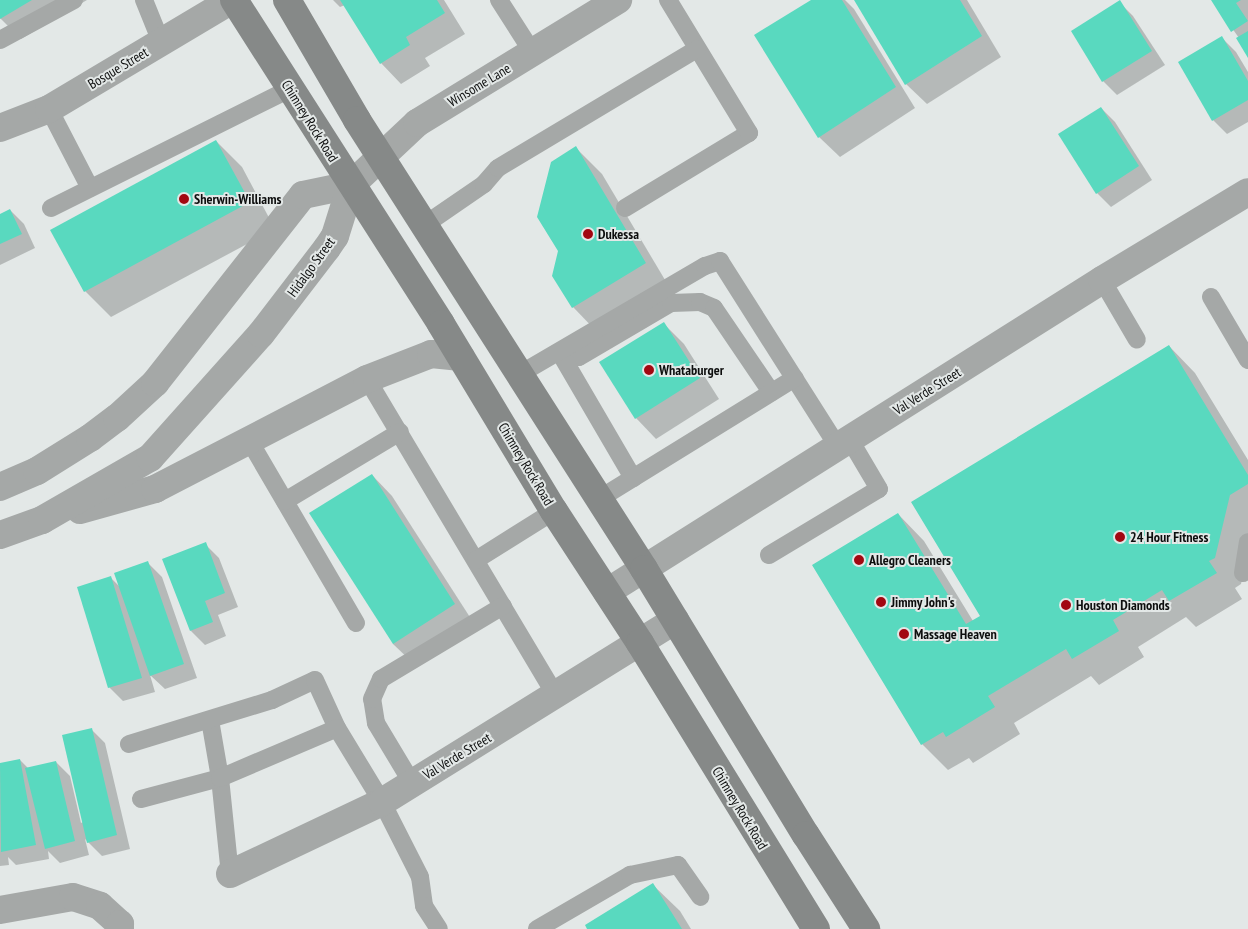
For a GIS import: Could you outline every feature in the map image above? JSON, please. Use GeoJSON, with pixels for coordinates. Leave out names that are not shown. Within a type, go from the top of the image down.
{"type":"FeatureCollection","features":[{"type":"Feature","properties":{"kind":"main road","name":"Chimney Rock Road"},"geometry":{"type":"LineString","coordinates":[[233,0],[461,357],[554,511],[640,643],[816,929]]}},
{"type":"Feature","properties":{"kind":"main road"},"geometry":{"type":"LineString","coordinates":[[287,0],[380,157],[644,569],[806,835],[866,929]]}},
{"type":"Feature","properties":{"kind":"street","name":"Bosque Street"},"geometry":{"type":"LineString","coordinates":[[0,128],[49,109],[233,0]]}},
{"type":"Feature","properties":{"kind":"street","name":"Winsome Lane"},"geometry":{"type":"LineString","coordinates":[[352,185],[417,123],[618,0]]}},
{"type":"Feature","properties":{"kind":"street"},"geometry":{"type":"LineString","coordinates":[[0,487],[37,471],[117,418],[155,383],[303,196],[352,185]]}},
{"type":"Feature","properties":{"kind":"street","name":"Hidalgo Street"},"geometry":{"type":"LineString","coordinates":[[0,535],[42,520],[150,458],[261,334],[327,248],[335,236],[352,185]]}},
{"type":"Feature","properties":{"kind":"street","name":"Val Verde Street"},"geometry":{"type":"LineString","coordinates":[[607,592],[1102,280],[1248,192]]}},
{"type":"Feature","properties":{"kind":"street"},"geometry":{"type":"LineString","coordinates":[[42,520],[155,489],[368,379],[431,354],[461,357]]}},
{"type":"Feature","properties":{"kind":"street","name":"Val Verde Street"},"geometry":{"type":"LineString","coordinates":[[230,874],[382,802],[676,620]]}},
{"type":"Feature","properties":{"kind":"street"},"geometry":{"type":"LineString","coordinates":[[0,910],[73,897],[100,906],[120,924],[120,929]]}},
{"type":"Feature","properties":{"kind":"lane"},"geometry":{"type":"LineString","coordinates":[[0,40],[74,0]]}},
{"type":"Feature","properties":{"kind":"lane"},"geometry":{"type":"LineString","coordinates":[[144,0],[161,42]]}},
{"type":"Feature","properties":{"kind":"lane"},"geometry":{"type":"LineString","coordinates":[[499,0],[533,53]]}},
{"type":"Feature","properties":{"kind":"lane"},"geometry":{"type":"LineString","coordinates":[[625,208],[750,133],[668,0]]}},
{"type":"Feature","properties":{"kind":"lane"},"geometry":{"type":"LineString","coordinates":[[424,226],[484,184],[498,168],[697,48]]}},
{"type":"Feature","properties":{"kind":"lane"},"geometry":{"type":"LineString","coordinates":[[52,208],[290,89]]}},
{"type":"Feature","properties":{"kind":"lane"},"geometry":{"type":"LineString","coordinates":[[49,109],[90,188]]}},
{"type":"Feature","properties":{"kind":"lane"},"geometry":{"type":"LineString","coordinates":[[520,374],[560,353],[705,266],[720,261],[795,378],[879,489],[769,555]]}},
{"type":"Feature","properties":{"kind":"lane"},"geometry":{"type":"LineString","coordinates":[[1102,280],[1137,340]]}},
{"type":"Feature","properties":{"kind":"lane"},"geometry":{"type":"LineString","coordinates":[[1211,297],[1248,360]]}},
{"type":"Feature","properties":{"kind":"lane"},"geometry":{"type":"LineString","coordinates":[[560,353],[579,357],[671,302],[700,302],[714,308],[771,392]]}},
{"type":"Feature","properties":{"kind":"lane"},"geometry":{"type":"LineString","coordinates":[[560,353],[633,478]]}},
{"type":"Feature","properties":{"kind":"lane"},"geometry":{"type":"LineString","coordinates":[[599,499],[795,378]]}},
{"type":"Feature","properties":{"kind":"lane"},"geometry":{"type":"LineString","coordinates":[[368,379],[556,696]]}},
{"type":"Feature","properties":{"kind":"lane"},"geometry":{"type":"LineString","coordinates":[[285,501],[400,432]]}},
{"type":"Feature","properties":{"kind":"lane"},"geometry":{"type":"LineString","coordinates":[[249,440],[356,623]]}},
{"type":"Feature","properties":{"kind":"lane"},"geometry":{"type":"LineString","coordinates":[[476,560],[554,511]]}},
{"type":"Feature","properties":{"kind":"lane"},"geometry":{"type":"LineString","coordinates":[[1243,573],[1248,542]]}},
{"type":"Feature","properties":{"kind":"lane"},"geometry":{"type":"LineString","coordinates":[[412,783],[376,723],[372,698],[381,679],[503,606]]}},
{"type":"Feature","properties":{"kind":"lane"},"geometry":{"type":"LineString","coordinates":[[129,744],[272,700],[315,680],[337,728],[382,802],[420,877],[424,906],[439,929]]}},
{"type":"Feature","properties":{"kind":"lane"},"geometry":{"type":"LineString","coordinates":[[210,720],[220,778],[230,874]]}},
{"type":"Feature","properties":{"kind":"lane"},"geometry":{"type":"LineString","coordinates":[[141,799],[220,778],[337,728]]}},
{"type":"Feature","properties":{"kind":"lane"},"geometry":{"type":"LineString","coordinates":[[537,929],[630,875],[678,866],[700,898]]}},
{"type":"Feature","properties":{"kind":"building"},"geometry":{"type":"Polygon","coordinates":[[[0,0],[32,0],[0,19],[0,0]]]}},
{"type":"Feature","properties":{"kind":"building"},"geometry":{"type":"Polygon","coordinates":[[[340,0],[437,0],[445,13],[406,37],[410,45],[380,64],[340,0]]]}},
{"type":"Feature","properties":{"kind":"building"},"geometry":{"type":"Polygon","coordinates":[[[811,0],[842,0],[896,87],[818,138],[754,35],[811,0]]]}},
{"type":"Feature","properties":{"kind":"building"},"geometry":{"type":"Polygon","coordinates":[[[854,0],[960,0],[982,36],[905,85],[854,0]]]}},
{"type":"Feature","properties":{"kind":"building"},"geometry":{"type":"Polygon","coordinates":[[[1120,0],[1152,51],[1102,82],[1071,31],[1120,0]]]}},
{"type":"Feature","properties":{"kind":"building"},"geometry":{"type":"Polygon","coordinates":[[[1211,0],[1241,0],[1236,3],[1248,21],[1231,32],[1211,0]]]}},
{"type":"Feature","properties":{"kind":"building"},"geometry":{"type":"Polygon","coordinates":[[[1248,31],[1248,58],[1236,38],[1248,31]]]}},
{"type":"Feature","properties":{"kind":"building"},"geometry":{"type":"Polygon","coordinates":[[[1222,36],[1248,81],[1248,100],[1212,121],[1178,62],[1222,36]]]}},
{"type":"Feature","properties":{"kind":"building"},"geometry":{"type":"Polygon","coordinates":[[[1101,107],[1139,166],[1096,194],[1058,134],[1101,107]]]}},
{"type":"Feature","properties":{"kind":"building"},"geometry":{"type":"Polygon","coordinates":[[[216,140],[250,202],[84,292],[50,230],[216,140]]]}},
{"type":"Feature","properties":{"kind":"building","name":"Dukessa"},"geometry":{"type":"Polygon","coordinates":[[[576,146],[646,263],[572,308],[552,276],[558,251],[537,217],[551,162],[576,146]]]}},
{"type":"Feature","properties":{"kind":"building"},"geometry":{"type":"Polygon","coordinates":[[[10,209],[22,234],[0,244],[0,214],[10,209]]]}},
{"type":"Feature","properties":{"kind":"building","name":"Whataburger"},"geometry":{"type":"Polygon","coordinates":[[[664,322],[700,378],[635,419],[599,362],[664,322]]]}},
{"type":"Feature","properties":{"kind":"building"},"geometry":{"type":"Polygon","coordinates":[[[1169,345],[1248,475],[1248,484],[1230,495],[1215,558],[1209,561],[1217,573],[1169,601],[1162,590],[1113,620],[1119,631],[1072,659],[1066,649],[988,696],[995,707],[946,737],[943,732],[921,745],[812,565],[898,513],[966,624],[980,616],[911,502],[1169,345]]]}},
{"type":"Feature","properties":{"kind":"building"},"geometry":{"type":"Polygon","coordinates":[[[372,474],[455,604],[393,644],[309,513],[372,474]]]}},
{"type":"Feature","properties":{"kind":"building"},"geometry":{"type":"Polygon","coordinates":[[[206,542],[225,593],[205,601],[213,622],[190,631],[162,559],[206,542]]]}},
{"type":"Feature","properties":{"kind":"building"},"geometry":{"type":"Polygon","coordinates":[[[148,561],[184,664],[150,676],[114,573],[148,561]]]}},
{"type":"Feature","properties":{"kind":"building"},"geometry":{"type":"Polygon","coordinates":[[[111,576],[142,678],[108,688],[77,587],[111,576]]]}},
{"type":"Feature","properties":{"kind":"building"},"geometry":{"type":"Polygon","coordinates":[[[92,728],[117,835],[87,843],[62,735],[92,728]]]}},
{"type":"Feature","properties":{"kind":"building"},"geometry":{"type":"Polygon","coordinates":[[[20,759],[36,845],[1,852],[0,763],[20,759]]]}},
{"type":"Feature","properties":{"kind":"building"},"geometry":{"type":"Polygon","coordinates":[[[56,761],[75,841],[45,849],[25,768],[56,761]]]}},
{"type":"Feature","properties":{"kind":"building"},"geometry":{"type":"Polygon","coordinates":[[[653,883],[682,929],[587,929],[585,925],[653,883]]]}},
{"type":"Feature","properties":{"kind":"place","name":"Sherwin-Williams"},"geometry":{"type":"Point","coordinates":[184,199]}},
{"type":"Feature","properties":{"kind":"place","name":"Dukessa"},"geometry":{"type":"Point","coordinates":[588,234]}},
{"type":"Feature","properties":{"kind":"place","name":"Whataburger"},"geometry":{"type":"Point","coordinates":[649,370]}},
{"type":"Feature","properties":{"kind":"place","name":"24 Hour Fitness"},"geometry":{"type":"Point","coordinates":[1120,537]}},
{"type":"Feature","properties":{"kind":"place","name":"Allegro Cleaners"},"geometry":{"type":"Point","coordinates":[859,560]}},
{"type":"Feature","properties":{"kind":"place","name":"Jimmy John's"},"geometry":{"type":"Point","coordinates":[881,602]}},
{"type":"Feature","properties":{"kind":"place","name":"Houston Diamonds"},"geometry":{"type":"Point","coordinates":[1066,605]}},
{"type":"Feature","properties":{"kind":"place","name":"Massage Heaven"},"geometry":{"type":"Point","coordinates":[904,634]}}]}
